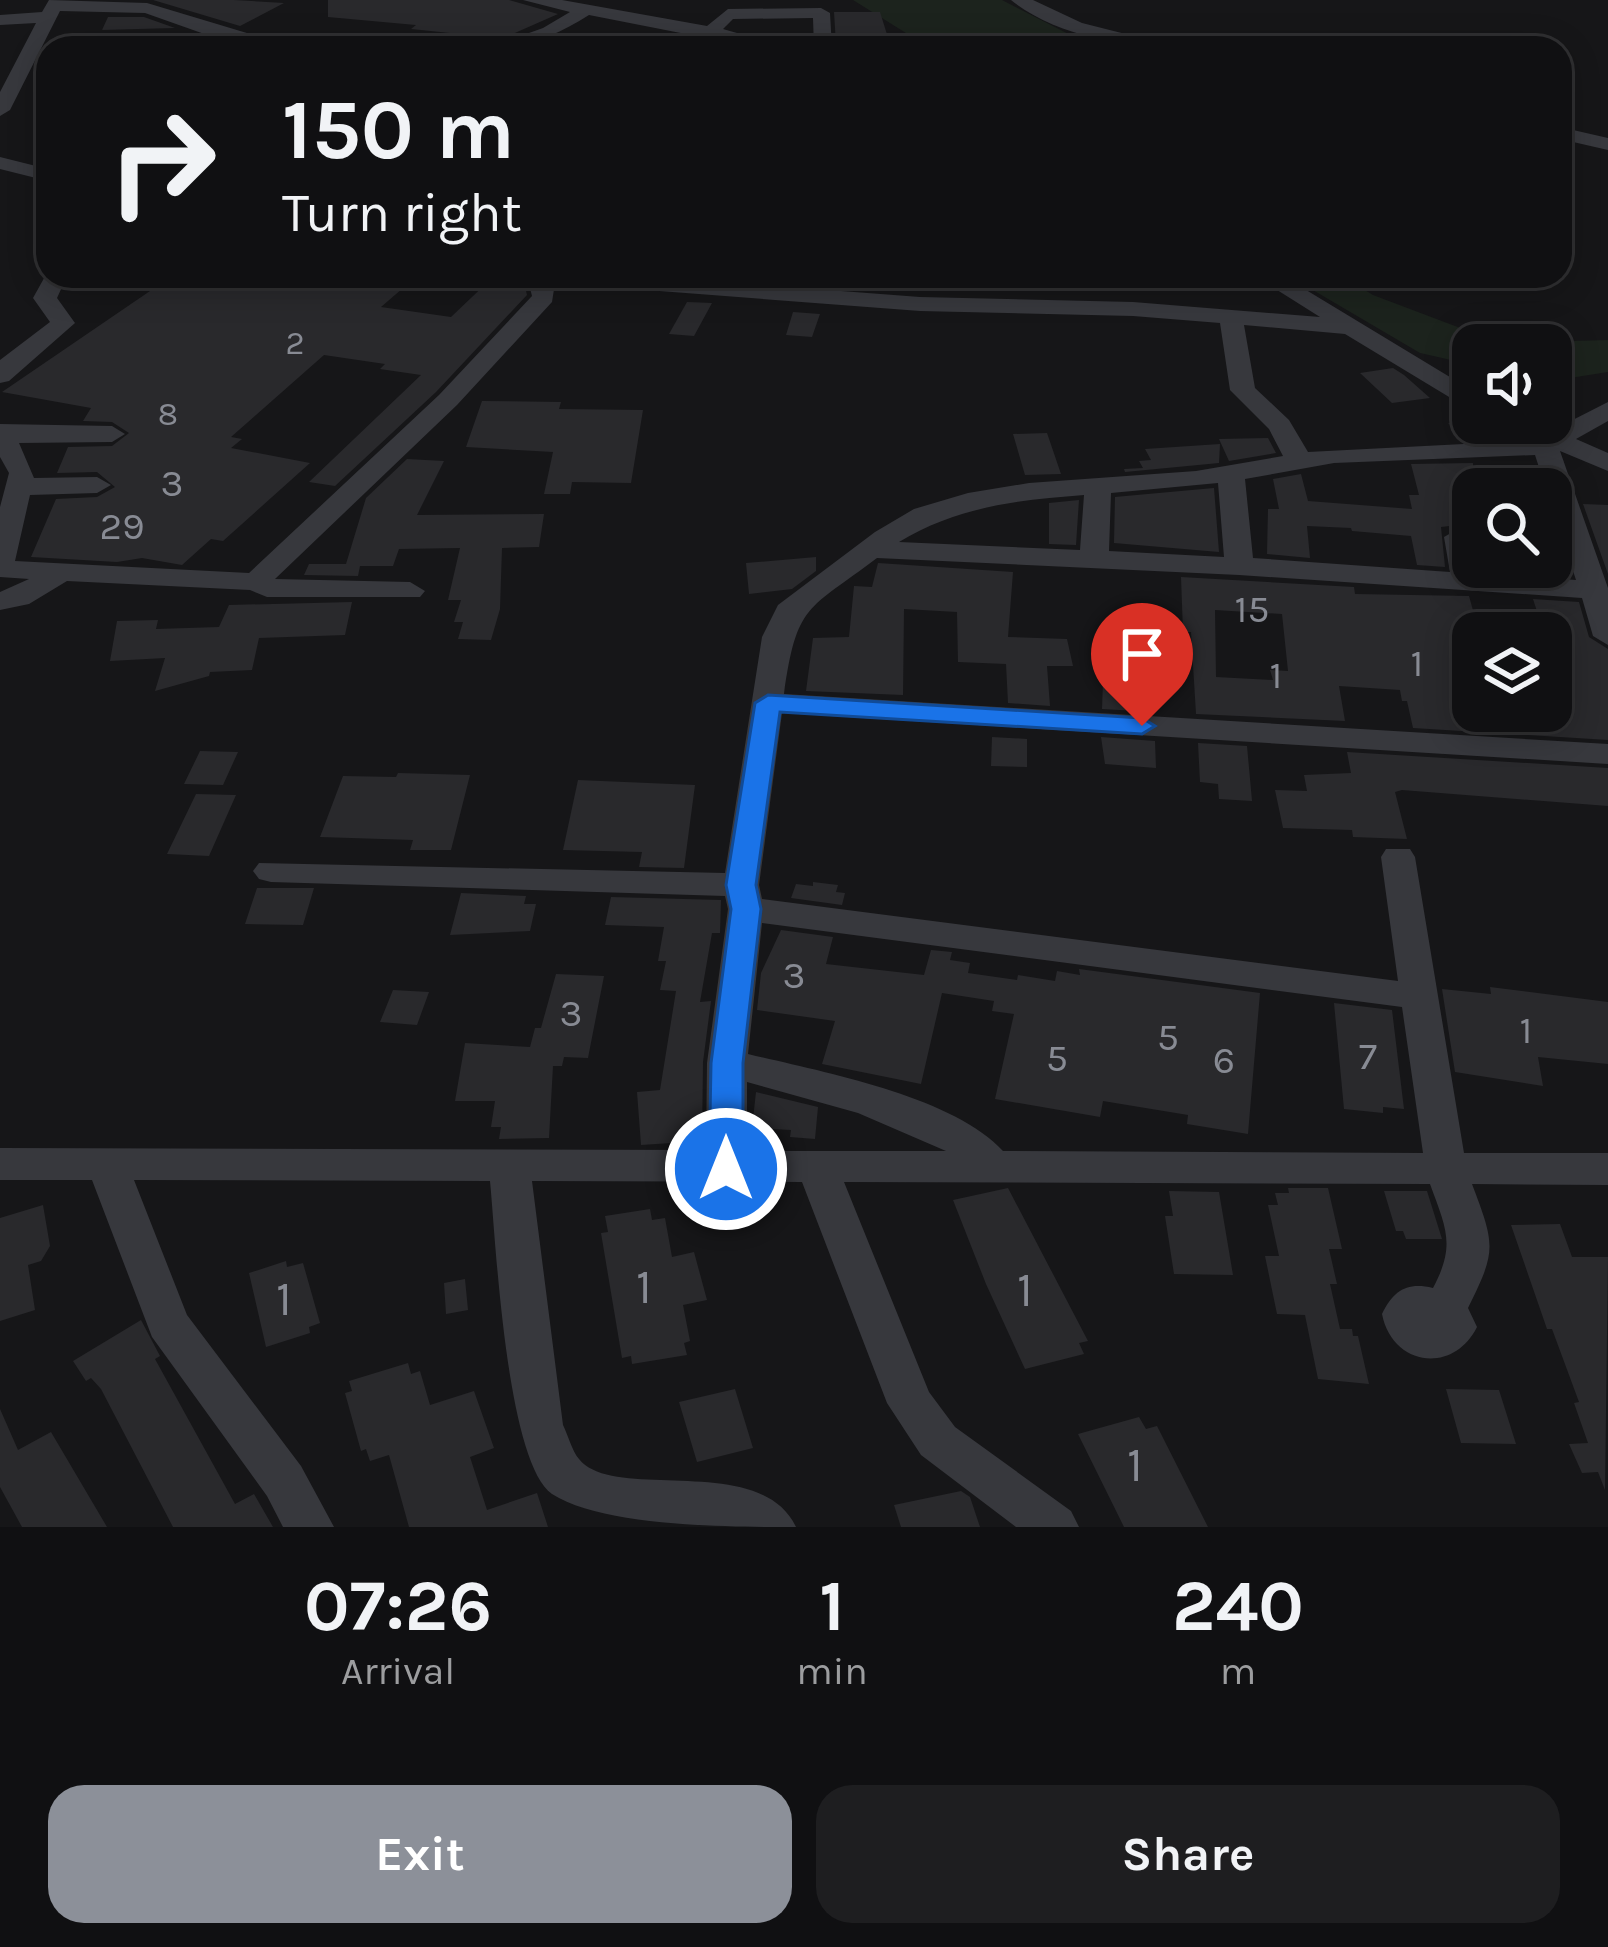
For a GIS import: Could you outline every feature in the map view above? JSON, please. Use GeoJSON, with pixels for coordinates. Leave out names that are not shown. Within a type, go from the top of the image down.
{"type":"FeatureCollection","features":[{"type":"Feature","properties":{"kind":"street"},"geometry":{"type":"LineString","coordinates":[[531,0],[710,36]]}},
{"type":"Feature","properties":{"kind":"street"},"geometry":{"type":"LineString","coordinates":[[608,12],[633,0]]}},
{"type":"Feature","properties":{"kind":"street"},"geometry":{"type":"LineString","coordinates":[[1018,0],[1077,27],[1118,36]]}},
{"type":"Feature","properties":{"kind":"street"},"geometry":{"type":"LineString","coordinates":[[719,36],[734,7],[821,13],[822,36]]}},
{"type":"Feature","properties":{"kind":"street"},"geometry":{"type":"LineString","coordinates":[[0,20],[53,8],[147,8],[230,36]]}},
{"type":"Feature","properties":{"kind":"street"},"geometry":{"type":"LineString","coordinates":[[0,110],[7,83],[53,8]]}},
{"type":"Feature","properties":{"kind":"street"},"geometry":{"type":"LineString","coordinates":[[535,36],[586,9]]}},
{"type":"Feature","properties":{"kind":"street"},"geometry":{"type":"LineString","coordinates":[[1572,136],[1608,144]]}},
{"type":"Feature","properties":{"kind":"street"},"geometry":{"type":"LineString","coordinates":[[0,163],[36,172]]}},
{"type":"Feature","properties":{"kind":"street"},"geometry":{"type":"LineString","coordinates":[[0,376],[6,365],[35,349],[63,323],[45,298],[50,288]]}},
{"type":"Feature","properties":{"kind":"street"},"geometry":{"type":"LineString","coordinates":[[256,582],[448,400],[544,297],[544,288]]}},
{"type":"Feature","properties":{"kind":"street"},"geometry":{"type":"LineString","coordinates":[[712,288],[1352,327]]}},
{"type":"Feature","properties":{"kind":"street"},"geometry":{"type":"LineString","coordinates":[[1286,288],[1452,390]]}},
{"type":"Feature","properties":{"kind":"street"},"geometry":{"type":"LineString","coordinates":[[1231,317],[1243,390],[1280,424],[1299,460]]}},
{"type":"Feature","properties":{"kind":"street"},"geometry":{"type":"LineString","coordinates":[[1572,431],[1608,410]]}},
{"type":"Feature","properties":{"kind":"street"},"geometry":{"type":"LineString","coordinates":[[1,433],[19,460],[2,570],[256,582],[267,589],[410,591]]}},
{"type":"Feature","properties":{"kind":"street"},"geometry":{"type":"LineString","coordinates":[[1,433],[112,434]]}},
{"type":"Feature","properties":{"kind":"street"},"geometry":{"type":"LineString","coordinates":[[726,1169],[727,1063],[744,897],[783,617],[909,523],[952,505],[992,496],[1231,473],[1299,460],[1544,444]]}},
{"type":"Feature","properties":{"kind":"street"},"geometry":{"type":"LineString","coordinates":[[1552,444],[1547,451],[1608,636]]}},
{"type":"Feature","properties":{"kind":"street"},"geometry":{"type":"LineString","coordinates":[[1558,444],[1608,463]]}},
{"type":"Feature","properties":{"kind":"street"},"geometry":{"type":"LineString","coordinates":[[1231,473],[1239,566]]}},
{"type":"Feature","properties":{"kind":"street"},"geometry":{"type":"LineString","coordinates":[[18,487],[97,485]]}},
{"type":"Feature","properties":{"kind":"street"},"geometry":{"type":"LineString","coordinates":[[1094,559],[1098,486]]}},
{"type":"Feature","properties":{"kind":"street"},"geometry":{"type":"LineString","coordinates":[[873,549],[1452,580]]}},
{"type":"Feature","properties":{"kind":"street"},"geometry":{"type":"LineString","coordinates":[[0,601],[19,598],[59,573]]}},
{"type":"Feature","properties":{"kind":"street"},"geometry":{"type":"LineString","coordinates":[[1566,588],[1594,590]]}},
{"type":"Feature","properties":{"kind":"street"},"geometry":{"type":"LineString","coordinates":[[768,703],[1608,754]]}},
{"type":"Feature","properties":{"kind":"street"},"geometry":{"type":"LineString","coordinates":[[1398,857],[1415,996],[1446,1171],[1468,1230],[1470,1260],[1445,1309]]}},
{"type":"Feature","properties":{"kind":"street"},"geometry":{"type":"LineString","coordinates":[[271,871],[744,897],[1415,996]]}},
{"type":"Feature","properties":{"kind":"street"},"geometry":{"type":"LineString","coordinates":[[727,1063],[860,1097],[979,1149],[995,1170]]}},
{"type":"Feature","properties":{"kind":"street"},"geometry":{"type":"LineString","coordinates":[[0,1164],[1608,1169]]}},
{"type":"Feature","properties":{"kind":"street"},"geometry":{"type":"LineString","coordinates":[[106,1164],[168,1324],[284,1481],[309,1527]]}},
{"type":"Feature","properties":{"kind":"street"},"geometry":{"type":"LineString","coordinates":[[508,1167],[541,1425],[563,1476],[594,1494],[718,1504],[751,1514],[771,1527]]}},
{"type":"Feature","properties":{"kind":"street"},"geometry":{"type":"LineString","coordinates":[[818,1169],[910,1403],[938,1441],[1054,1527]]}},
{"type":"Feature","properties":{"kind":"shaded area"},"geometry":{"type":"Polygon","coordinates":[[[853,0],[1002,0],[1072,36],[911,36],[853,0]]]}},
{"type":"Feature","properties":{"kind":"shaded area"},"geometry":{"type":"Polygon","coordinates":[[[1309,288],[1362,288],[1452,325],[1452,360],[1420,353],[1309,288]]]}},
{"type":"Feature","properties":{"kind":"shaded area"},"geometry":{"type":"Polygon","coordinates":[[[1608,340],[1608,372],[1572,378],[1572,341],[1608,340]]]}},
{"type":"Feature","properties":{"kind":"building"},"geometry":{"type":"Polygon","coordinates":[[[153,0],[234,0],[284,3],[240,26],[153,0]]]}},
{"type":"Feature","properties":{"kind":"building"},"geometry":{"type":"Polygon","coordinates":[[[328,0],[509,0],[558,14],[508,36],[445,36],[450,33],[411,29],[416,25],[328,17],[328,0]]]}},
{"type":"Feature","properties":{"kind":"building"},"geometry":{"type":"Polygon","coordinates":[[[834,12],[880,12],[888,36],[836,36],[834,12]]]}},
{"type":"Feature","properties":{"kind":"building"},"geometry":{"type":"Polygon","coordinates":[[[108,17],[144,17],[175,28],[102,30],[108,17]]]}},
{"type":"Feature","properties":{"kind":"building"},"geometry":{"type":"Polygon","coordinates":[[[154,288],[403,288],[381,307],[451,317],[481,288],[525,288],[527,295],[436,392],[335,486],[309,482],[421,375],[324,355],[231,437],[242,439],[231,448],[310,463],[223,541],[211,539],[182,565],[142,558],[117,562],[31,557],[56,499],[97,497],[115,487],[97,472],[57,473],[68,447],[112,446],[129,433],[112,422],[83,421],[91,408],[2,392],[154,288]]]}},
{"type":"Feature","properties":{"kind":"building"},"geometry":{"type":"Polygon","coordinates":[[[687,302],[712,303],[694,336],[669,334],[687,302]]]}},
{"type":"Feature","properties":{"kind":"building"},"geometry":{"type":"Polygon","coordinates":[[[793,312],[820,314],[812,337],[786,335],[793,312]]]}},
{"type":"Feature","properties":{"kind":"building"},"geometry":{"type":"Polygon","coordinates":[[[1393,368],[1430,398],[1392,403],[1360,373],[1393,368]]]}},
{"type":"Feature","properties":{"kind":"building"},"geometry":{"type":"Polygon","coordinates":[[[482,401],[561,402],[559,409],[643,410],[631,483],[572,482],[570,494],[544,494],[553,452],[466,447],[482,401]]]}},
{"type":"Feature","properties":{"kind":"building"},"geometry":{"type":"Polygon","coordinates":[[[1047,433],[1061,474],[1025,475],[1013,434],[1047,433]]]}},
{"type":"Feature","properties":{"kind":"building"},"geometry":{"type":"Polygon","coordinates":[[[1268,438],[1276,453],[1229,461],[1219,439],[1268,438]]]}},
{"type":"Feature","properties":{"kind":"building"},"geometry":{"type":"Polygon","coordinates":[[[1220,444],[1219,463],[1125,472],[1124,469],[1143,468],[1139,461],[1151,460],[1145,449],[1220,444]]]}},
{"type":"Feature","properties":{"kind":"building"},"geometry":{"type":"Polygon","coordinates":[[[407,459],[444,461],[417,515],[544,514],[539,547],[502,548],[500,609],[491,640],[458,639],[463,622],[454,622],[461,600],[448,600],[460,548],[399,549],[393,566],[360,566],[358,576],[304,575],[309,564],[346,564],[366,498],[407,459]]]}},
{"type":"Feature","properties":{"kind":"building"},"geometry":{"type":"Polygon","coordinates":[[[1473,463],[1473,468],[1452,468],[1452,526],[1441,527],[1445,567],[1417,565],[1411,536],[1351,528],[1307,526],[1310,558],[1267,554],[1268,509],[1279,509],[1273,479],[1301,474],[1308,501],[1412,509],[1409,495],[1419,495],[1411,464],[1473,463]]]}},
{"type":"Feature","properties":{"kind":"building"},"geometry":{"type":"Polygon","coordinates":[[[1214,488],[1219,552],[1114,543],[1115,497],[1214,488]]]}},
{"type":"Feature","properties":{"kind":"building"},"geometry":{"type":"Polygon","coordinates":[[[1079,500],[1076,545],[1049,544],[1049,503],[1079,500]]]}},
{"type":"Feature","properties":{"kind":"building"},"geometry":{"type":"Polygon","coordinates":[[[1583,504],[1608,505],[1608,574],[1583,504]]]}},
{"type":"Feature","properties":{"kind":"building"},"geometry":{"type":"Polygon","coordinates":[[[816,557],[816,571],[792,589],[749,594],[746,563],[816,557]]]}},
{"type":"Feature","properties":{"kind":"building"},"geometry":{"type":"Polygon","coordinates":[[[878,563],[1013,572],[1008,637],[1067,639],[1073,666],[1047,666],[1050,706],[1008,703],[1006,664],[958,662],[957,612],[904,609],[903,695],[806,691],[813,638],[849,637],[854,586],[872,587],[878,563]]]}},
{"type":"Feature","properties":{"kind":"building"},"geometry":{"type":"Polygon","coordinates":[[[1181,577],[1354,587],[1355,594],[1469,596],[1473,612],[1452,612],[1452,730],[1413,728],[1400,690],[1339,686],[1345,721],[1196,714],[1191,632],[1183,632],[1181,577]],[[1215,610],[1216,677],[1273,680],[1270,670],[1288,671],[1282,614],[1215,610]]]}},
{"type":"Feature","properties":{"kind":"building"},"geometry":{"type":"Polygon","coordinates":[[[1533,599],[1579,602],[1589,637],[1608,649],[1608,740],[1478,732],[1572,732],[1572,612],[1537,612],[1533,599]]]}},
{"type":"Feature","properties":{"kind":"building"},"geometry":{"type":"Polygon","coordinates":[[[352,602],[345,635],[259,638],[252,670],[210,672],[155,691],[165,658],[110,661],[117,621],[158,620],[156,629],[219,627],[229,605],[352,602]]]}},
{"type":"Feature","properties":{"kind":"building"},"geometry":{"type":"Polygon","coordinates":[[[1122,674],[1152,676],[1154,712],[1102,709],[1103,681],[1122,682],[1122,674]]]}},
{"type":"Feature","properties":{"kind":"building"},"geometry":{"type":"Polygon","coordinates":[[[992,737],[1027,739],[1027,767],[991,766],[992,737]]]}},
{"type":"Feature","properties":{"kind":"building"},"geometry":{"type":"Polygon","coordinates":[[[1101,737],[1155,741],[1156,768],[1105,764],[1101,737]]]}},
{"type":"Feature","properties":{"kind":"building"},"geometry":{"type":"Polygon","coordinates":[[[1198,743],[1247,746],[1252,801],[1219,799],[1218,784],[1200,782],[1198,743]]]}},
{"type":"Feature","properties":{"kind":"building"},"geometry":{"type":"Polygon","coordinates":[[[200,751],[238,752],[223,785],[184,784],[200,751]]]}},
{"type":"Feature","properties":{"kind":"building"},"geometry":{"type":"Polygon","coordinates":[[[1347,752],[1608,768],[1608,806],[1402,790],[1395,792],[1407,839],[1353,837],[1352,830],[1283,828],[1275,790],[1307,791],[1304,775],[1351,773],[1347,752]]]}},
{"type":"Feature","properties":{"kind":"building"},"geometry":{"type":"Polygon","coordinates":[[[398,773],[470,775],[451,850],[410,850],[413,840],[320,837],[343,776],[396,777],[398,773]]]}},
{"type":"Feature","properties":{"kind":"building"},"geometry":{"type":"Polygon","coordinates":[[[578,780],[695,785],[684,868],[639,867],[642,852],[563,850],[578,780]]]}},
{"type":"Feature","properties":{"kind":"building"},"geometry":{"type":"Polygon","coordinates":[[[196,794],[236,795],[209,856],[167,854],[196,794]]]}},
{"type":"Feature","properties":{"kind":"building"},"geometry":{"type":"Polygon","coordinates":[[[813,882],[838,885],[836,892],[845,893],[842,905],[791,898],[796,884],[813,886],[813,882]]]}},
{"type":"Feature","properties":{"kind":"building"},"geometry":{"type":"Polygon","coordinates":[[[257,888],[314,888],[303,925],[245,924],[257,888]]]}},
{"type":"Feature","properties":{"kind":"building"},"geometry":{"type":"Polygon","coordinates":[[[461,893],[526,896],[524,904],[536,904],[530,931],[450,935],[461,893]]]}},
{"type":"Feature","properties":{"kind":"building"},"geometry":{"type":"Polygon","coordinates":[[[611,897],[721,900],[720,933],[712,933],[700,1002],[711,1001],[703,1062],[702,1141],[641,1145],[637,1092],[660,1090],[676,991],[660,990],[666,961],[658,961],[664,927],[605,925],[611,897]]]}},
{"type":"Feature","properties":{"kind":"building"},"geometry":{"type":"Polygon","coordinates":[[[781,930],[833,937],[826,964],[924,975],[931,950],[952,952],[950,960],[970,963],[968,973],[1017,980],[1018,975],[1055,981],[1057,971],[1080,975],[1079,969],[1260,993],[1248,1134],[1187,1124],[1188,1115],[1103,1101],[1100,1117],[995,1099],[1014,1014],[992,1011],[994,1001],[942,993],[921,1084],[822,1064],[835,1021],[757,1010],[761,973],[781,930]]]}},
{"type":"Feature","properties":{"kind":"building"},"geometry":{"type":"Polygon","coordinates":[[[556,974],[604,976],[588,1058],[564,1057],[562,1066],[553,1066],[549,1138],[499,1139],[501,1127],[491,1127],[495,1101],[455,1101],[465,1043],[530,1047],[535,1028],[541,1028],[556,974]]]}},
{"type":"Feature","properties":{"kind":"building"},"geometry":{"type":"Polygon","coordinates":[[[1490,987],[1608,1002],[1608,1064],[1538,1057],[1543,1086],[1455,1072],[1442,989],[1491,994],[1490,987]]]}},
{"type":"Feature","properties":{"kind":"building"},"geometry":{"type":"Polygon","coordinates":[[[393,990],[429,992],[417,1025],[380,1022],[393,990]]]}},
{"type":"Feature","properties":{"kind":"building"},"geometry":{"type":"Polygon","coordinates":[[[1334,1003],[1392,1010],[1404,1109],[1383,1107],[1383,1113],[1344,1109],[1334,1003]]]}},
{"type":"Feature","properties":{"kind":"building"},"geometry":{"type":"Polygon","coordinates":[[[756,1092],[818,1107],[815,1139],[790,1137],[791,1130],[752,1128],[756,1092]]]}},
{"type":"Feature","properties":{"kind":"building"},"geometry":{"type":"Polygon","coordinates":[[[1008,1188],[1088,1341],[1079,1343],[1084,1354],[1025,1369],[986,1284],[953,1200],[1008,1188]]]}},
{"type":"Feature","properties":{"kind":"building"},"geometry":{"type":"Polygon","coordinates":[[[1288,1188],[1328,1188],[1342,1249],[1329,1249],[1337,1284],[1330,1284],[1340,1329],[1352,1329],[1353,1336],[1358,1336],[1369,1384],[1318,1379],[1305,1315],[1277,1314],[1265,1256],[1279,1256],[1268,1205],[1278,1205],[1275,1193],[1289,1193],[1288,1188]]]}},
{"type":"Feature","properties":{"kind":"building"},"geometry":{"type":"Polygon","coordinates":[[[1169,1191],[1219,1192],[1233,1275],[1174,1274],[1165,1216],[1173,1216],[1169,1191]]]}},
{"type":"Feature","properties":{"kind":"building"},"geometry":{"type":"Polygon","coordinates":[[[1384,1191],[1427,1191],[1442,1239],[1406,1239],[1403,1231],[1396,1231],[1384,1191]]]}},
{"type":"Feature","properties":{"kind":"building"},"geometry":{"type":"Polygon","coordinates":[[[43,1205],[50,1246],[41,1261],[28,1265],[35,1310],[0,1321],[0,1218],[43,1205]]]}},
{"type":"Feature","properties":{"kind":"building"},"geometry":{"type":"Polygon","coordinates":[[[650,1209],[652,1220],[665,1218],[672,1257],[694,1252],[707,1300],[683,1305],[690,1341],[684,1343],[687,1355],[632,1364],[631,1356],[622,1358],[601,1233],[608,1232],[605,1216],[650,1209]]]}},
{"type":"Feature","properties":{"kind":"building"},"geometry":{"type":"Polygon","coordinates":[[[1560,1224],[1572,1257],[1608,1257],[1605,1490],[1598,1472],[1582,1473],[1569,1444],[1588,1443],[1574,1403],[1579,1402],[1552,1329],[1547,1329],[1511,1225],[1560,1224]]]}},
{"type":"Feature","properties":{"kind":"building"},"geometry":{"type":"Polygon","coordinates":[[[286,1261],[287,1267],[303,1263],[320,1323],[309,1327],[310,1333],[266,1347],[249,1273],[286,1261]]]}},
{"type":"Feature","properties":{"kind":"building"},"geometry":{"type":"Polygon","coordinates":[[[465,1279],[468,1310],[446,1314],[444,1283],[465,1279]]]}},
{"type":"Feature","properties":{"kind":"building"},"geometry":{"type":"Polygon","coordinates":[[[141,1320],[160,1356],[155,1359],[235,1504],[254,1494],[273,1527],[173,1527],[101,1389],[91,1378],[86,1381],[73,1361],[141,1320]]]}},
{"type":"Feature","properties":{"kind":"building"},"geometry":{"type":"Polygon","coordinates":[[[408,1363],[411,1374],[420,1371],[430,1405],[474,1391],[494,1448],[470,1457],[487,1510],[537,1493],[548,1527],[409,1527],[389,1455],[370,1461],[366,1449],[361,1451],[345,1393],[352,1391],[349,1381],[408,1363]]]}},
{"type":"Feature","properties":{"kind":"building"},"geometry":{"type":"Polygon","coordinates":[[[735,1389],[753,1448],[697,1462],[679,1402],[735,1389]]]}},
{"type":"Feature","properties":{"kind":"building"},"geometry":{"type":"Polygon","coordinates":[[[1446,1389],[1499,1390],[1516,1444],[1461,1443],[1446,1389]]]}},
{"type":"Feature","properties":{"kind":"building"},"geometry":{"type":"Polygon","coordinates":[[[0,1409],[18,1450],[51,1432],[107,1527],[22,1527],[0,1487],[0,1409]]]}},
{"type":"Feature","properties":{"kind":"building"},"geometry":{"type":"Polygon","coordinates":[[[1139,1417],[1146,1429],[1157,1426],[1208,1527],[1124,1527],[1078,1434],[1139,1417]]]}},
{"type":"Feature","properties":{"kind":"building"},"geometry":{"type":"Polygon","coordinates":[[[961,1491],[970,1497],[980,1527],[901,1527],[894,1505],[961,1491]]]}},
{"type":"Feature","properties":{"kind":"route"},"geometry":{"type":"LineString","coordinates":[[726,1169],[727,1063],[746,909],[741,885],[768,703],[1142,726]]}}]}
